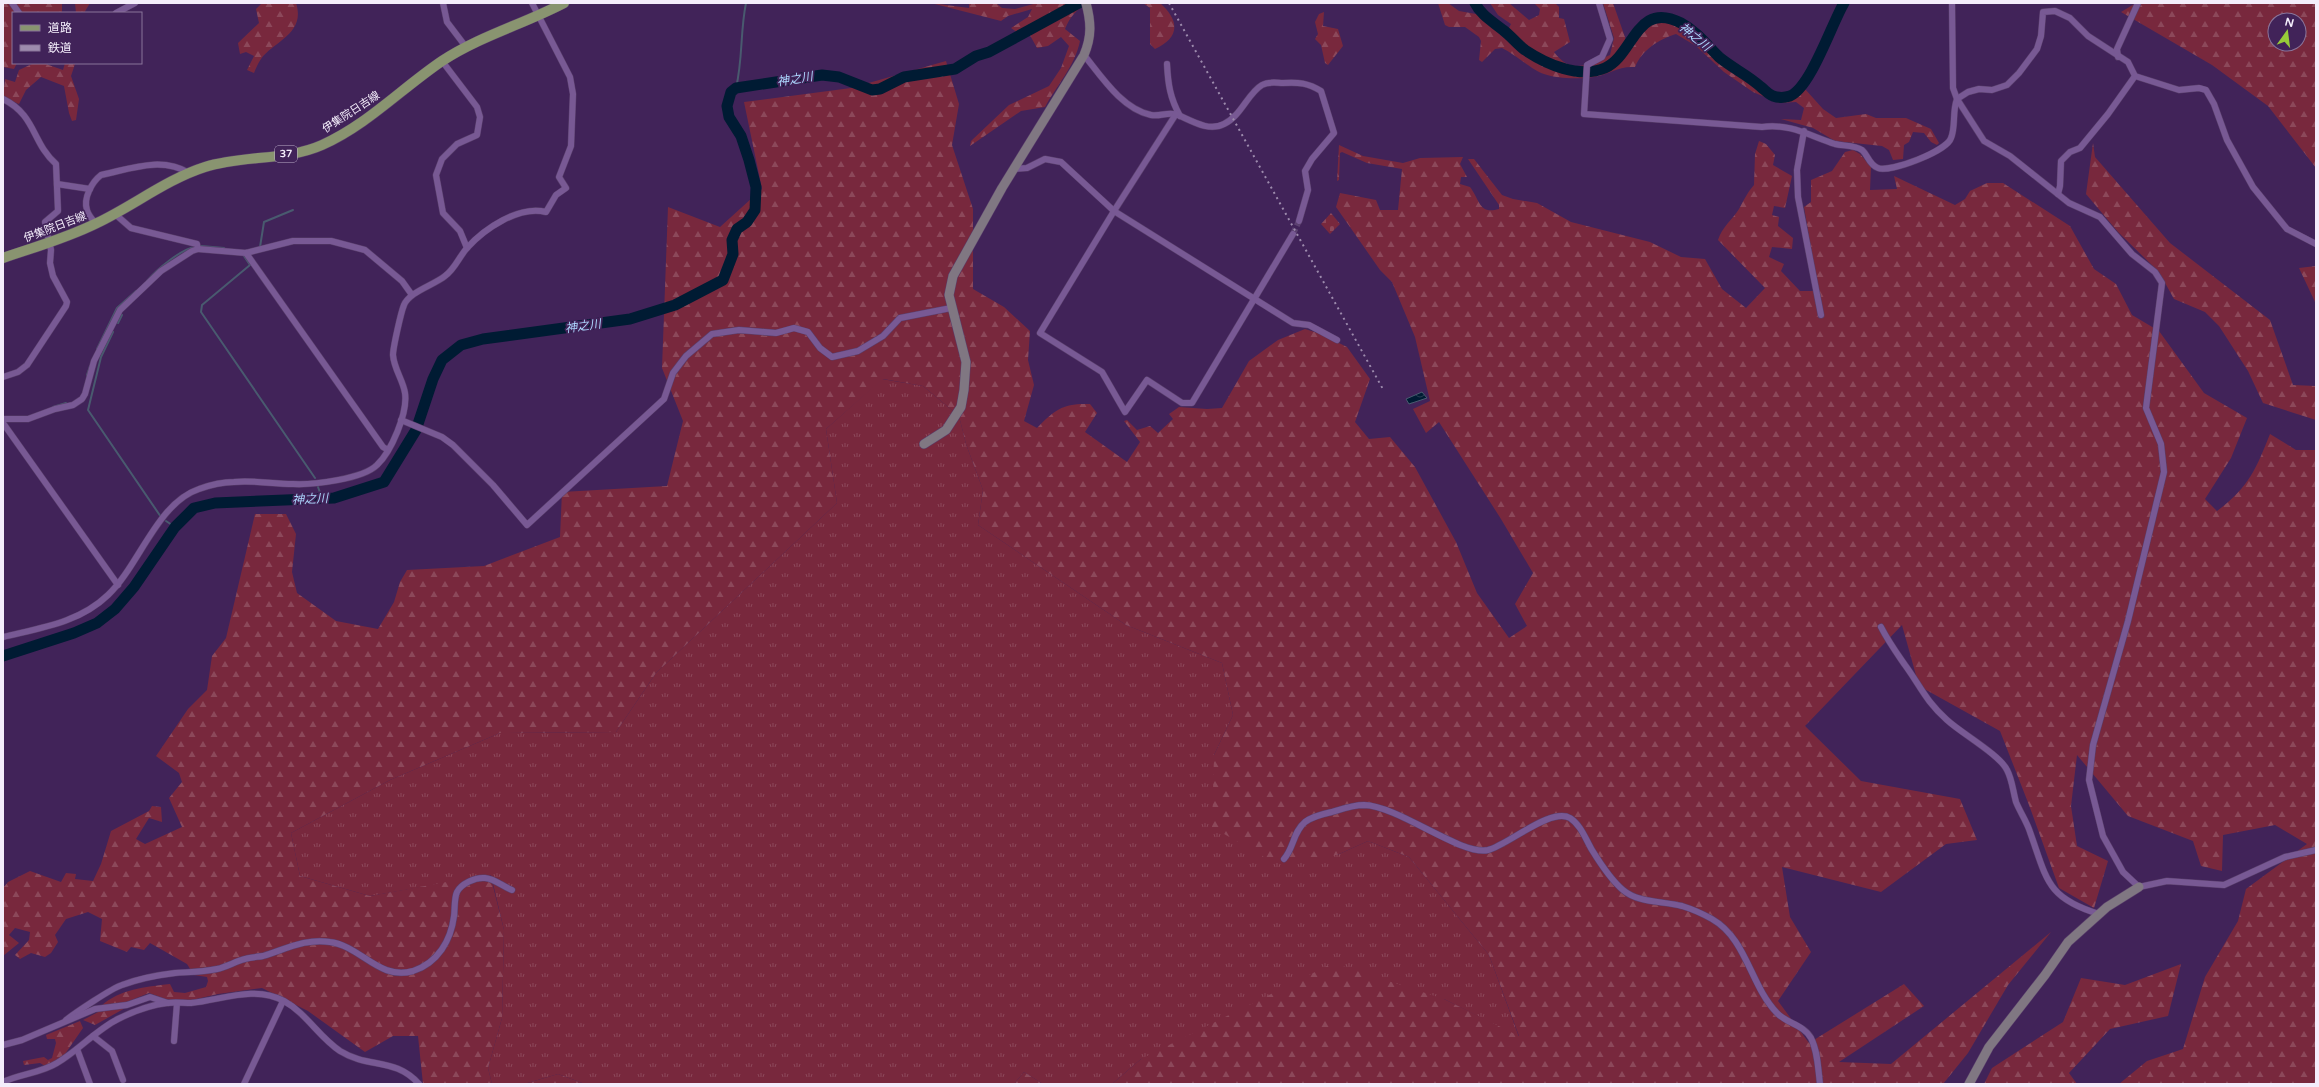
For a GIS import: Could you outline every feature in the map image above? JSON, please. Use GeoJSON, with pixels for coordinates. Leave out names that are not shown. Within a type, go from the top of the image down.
{"type":"FeatureCollection","features":[{"type":"Feature","properties":{"kind":"main road","name":"伊集院日吉線"},"geometry":{"type":"LineString","coordinates":[[3,258],[50,243],[96,224],[189,173],[221,162],[289,153],[320,146],[365,119],[442,61],[466,47],[538,16],[564,3]]}},
{"type":"Feature","properties":{"kind":"street"},"geometry":{"type":"LineString","coordinates":[[12,3],[19,12]]}},
{"type":"Feature","properties":{"kind":"street"},"geometry":{"type":"LineString","coordinates":[[118,12],[135,3]]}},
{"type":"Feature","properties":{"kind":"street"},"geometry":{"type":"LineString","coordinates":[[443,3],[447,22],[466,47]]}},
{"type":"Feature","properties":{"kind":"street"},"geometry":{"type":"LineString","coordinates":[[3,637],[64,622],[94,607],[118,585],[165,516],[190,492],[236,481],[295,484],[350,477],[369,471],[376,466],[388,450],[404,421],[405,394],[395,363],[394,348],[403,306],[412,294],[423,291],[446,276],[467,248],[484,233],[519,214],[540,210],[546,212],[556,195],[566,188],[560,177],[571,146],[573,94],[570,77],[532,3]]}},
{"type":"Feature","properties":{"kind":"street"},"geometry":{"type":"LineString","coordinates":[[1600,3],[1610,39],[1602,57],[1587,65],[1584,114],[1762,127],[1774,125],[1804,131],[1834,143],[1862,150],[1871,163],[1877,168],[1888,169],[1945,147],[1951,138],[1957,99],[1968,92],[1979,89],[1992,90],[2006,85],[2019,73],[2037,49],[2041,36],[2041,16],[2046,10],[2055,11],[2066,15],[2088,36],[2118,57],[2128,62],[2135,76],[2179,90],[2199,88],[2206,90],[2214,104],[2227,140],[2254,187],[2287,229],[2316,244]]}},
{"type":"Feature","properties":{"kind":"street"},"geometry":{"type":"LineString","coordinates":[[1952,3],[1953,88],[1957,99],[1984,141],[2010,156],[2076,207],[2100,217],[2132,254],[2155,272],[2162,283],[2146,408],[2161,444],[2164,472],[2128,621],[2095,738],[2089,780],[2103,836],[2123,872],[2139,887]]}},
{"type":"Feature","properties":{"kind":"street"},"geometry":{"type":"LineString","coordinates":[[2118,57],[2117,49],[2138,3]]}},
{"type":"Feature","properties":{"kind":"street"},"geometry":{"type":"LineString","coordinates":[[924,444],[946,430],[962,401],[966,362],[951,308],[949,295],[953,276],[1014,169],[1084,55],[1090,41],[1091,30],[1086,4]]}},
{"type":"Feature","properties":{"kind":"street"},"geometry":{"type":"LineString","coordinates":[[1084,55],[1114,91],[1130,104],[1152,115],[1167,113],[1178,115],[1191,122],[1208,126],[1224,124],[1246,104],[1255,91],[1263,84],[1270,82],[1301,82],[1321,91],[1334,133],[1312,159],[1306,171],[1308,190],[1299,221]]}},
{"type":"Feature","properties":{"kind":"street"},"geometry":{"type":"LineString","coordinates":[[442,61],[477,107],[480,117],[477,135],[457,144],[442,159],[436,175],[444,213],[460,231],[467,248]]}},
{"type":"Feature","properties":{"kind":"street"},"geometry":{"type":"LineString","coordinates":[[1167,64],[1172,103],[1178,115]]}},
{"type":"Feature","properties":{"kind":"street"},"geometry":{"type":"LineString","coordinates":[[2058,194],[2060,186],[2061,161],[2070,152],[2080,148],[2108,114],[2135,76]]}},
{"type":"Feature","properties":{"kind":"street"},"geometry":{"type":"LineString","coordinates":[[3,99],[15,105],[24,114],[47,156],[56,164],[58,212],[45,222],[50,243],[50,263],[53,276],[65,298],[66,306],[27,365],[18,372],[3,377]]}},
{"type":"Feature","properties":{"kind":"street"},"geometry":{"type":"LineString","coordinates":[[1178,115],[1114,211],[1040,333],[1102,372],[1125,412],[1147,380],[1182,403],[1192,403],[1293,234]]}},
{"type":"Feature","properties":{"kind":"street"},"geometry":{"type":"LineString","coordinates":[[1804,131],[1797,170],[1798,197],[1821,315]]}},
{"type":"Feature","properties":{"kind":"street"},"geometry":{"type":"LineString","coordinates":[[1014,169],[1027,168],[1045,158],[1057,160],[1114,211],[1293,323],[1309,325],[1337,340]]}},
{"type":"Feature","properties":{"kind":"street"},"geometry":{"type":"LineString","coordinates":[[96,224],[87,211],[90,189],[101,175],[152,164],[182,169],[189,173]]}},
{"type":"Feature","properties":{"kind":"street"},"geometry":{"type":"LineString","coordinates":[[57,184],[90,189]]}},
{"type":"Feature","properties":{"kind":"street"},"geometry":{"type":"LineString","coordinates":[[115,214],[131,228],[197,247],[246,253],[293,241],[331,241],[365,250],[402,281],[412,294]]}},
{"type":"Feature","properties":{"kind":"street"},"geometry":{"type":"LineString","coordinates":[[3,419],[28,419],[55,409],[73,405],[82,399],[85,394],[94,361],[120,310],[161,271],[197,247]]}},
{"type":"Feature","properties":{"kind":"street"},"geometry":{"type":"LineString","coordinates":[[246,253],[383,447],[388,450]]}},
{"type":"Feature","properties":{"kind":"street"},"geometry":{"type":"LineString","coordinates":[[404,421],[425,429],[453,445],[492,485],[527,525],[664,399],[672,373],[686,356],[712,334],[739,330],[776,333],[794,328],[808,332],[820,348],[832,357],[858,351],[884,336],[900,318],[951,308]]}},
{"type":"Feature","properties":{"kind":"street"},"geometry":{"type":"LineString","coordinates":[[3,423],[118,585]]}},
{"type":"Feature","properties":{"kind":"street"},"geometry":{"type":"LineString","coordinates":[[1881,626],[1892,650],[1905,666],[1928,703],[1963,734],[2001,762],[2007,769],[2016,803],[2030,830],[2043,873],[2052,888],[2068,901],[2099,914]]}},
{"type":"Feature","properties":{"kind":"street"},"geometry":{"type":"LineString","coordinates":[[1284,859],[1291,849],[1296,833],[1306,822],[1349,807],[1365,805],[1396,814],[1452,841],[1482,850],[1500,845],[1559,815],[1570,818],[1582,831],[1593,851],[1616,883],[1629,894],[1681,906],[1712,919],[1722,927],[1744,955],[1769,1002],[1777,1013],[1803,1029],[1810,1037],[1817,1058],[1820,1084]]}},
{"type":"Feature","properties":{"kind":"street"},"geometry":{"type":"LineString","coordinates":[[1969,1084],[1989,1047],[2045,975],[2068,942],[2099,914],[2139,887],[2167,881],[2224,885],[2285,857],[2316,850]]}},
{"type":"Feature","properties":{"kind":"street"},"geometry":{"type":"LineString","coordinates":[[4,1045],[22,1040],[66,1020],[120,985],[173,973],[217,969],[247,958],[262,956],[288,946],[313,940],[347,946],[377,967],[389,972],[401,973],[413,971],[426,965],[442,951],[452,933],[456,894],[460,887],[483,877],[494,880],[512,890]]}},
{"type":"Feature","properties":{"kind":"street"},"geometry":{"type":"LineString","coordinates":[[3,1082],[56,1064],[117,1019],[147,1007],[168,1003],[192,1003],[241,994],[260,995],[283,1001],[306,1019],[340,1051],[357,1060],[398,1067],[411,1075],[419,1084]]}},
{"type":"Feature","properties":{"kind":"street"},"geometry":{"type":"LineString","coordinates":[[66,1020],[79,1018],[95,1009],[127,1005],[150,997],[168,1003]]}},
{"type":"Feature","properties":{"kind":"street"},"geometry":{"type":"LineString","coordinates":[[244,1084],[283,1001]]}},
{"type":"Feature","properties":{"kind":"street"},"geometry":{"type":"LineString","coordinates":[[174,1041],[177,1003]]}},
{"type":"Feature","properties":{"kind":"street"},"geometry":{"type":"LineString","coordinates":[[93,1036],[112,1051],[123,1080]]}},
{"type":"Feature","properties":{"kind":"street"},"geometry":{"type":"LineString","coordinates":[[78,1049],[90,1084]]}},
{"type":"Feature","properties":{"kind":"green space"},"geometry":{"type":"Polygon","coordinates":[[[3,3],[62,3],[62,12],[12,12],[12,64],[16,64],[14,69],[3,67],[3,3]]]}},
{"type":"Feature","properties":{"kind":"green space"},"geometry":{"type":"Polygon","coordinates":[[[75,3],[90,3],[85,12],[76,12],[75,3]]]}},
{"type":"Feature","properties":{"kind":"green space"},"geometry":{"type":"Polygon","coordinates":[[[262,3],[296,3],[298,14],[297,22],[293,30],[261,59],[254,73],[247,70],[254,56],[246,52],[240,54],[238,43],[259,23],[256,9],[262,3]]]}},
{"type":"Feature","properties":{"kind":"green space"},"geometry":{"type":"Polygon","coordinates":[[[931,3],[969,8],[969,3],[996,3],[1002,8],[1015,9],[1037,3],[1087,3],[1074,14],[1065,29],[1080,41],[1078,50],[1070,67],[1045,107],[1021,111],[970,146],[971,141],[1009,105],[1049,86],[1061,68],[1069,46],[1061,37],[1048,46],[1037,48],[1026,28],[1018,33],[1011,28],[1028,17],[1032,9],[1008,16],[1001,21],[931,3]]]}},
{"type":"Feature","properties":{"kind":"green space"},"geometry":{"type":"Polygon","coordinates":[[[1143,3],[1160,3],[1166,9],[1174,22],[1173,34],[1163,44],[1155,49],[1150,44],[1150,8],[1143,3]]]}},
{"type":"Feature","properties":{"kind":"green space"},"geometry":{"type":"Polygon","coordinates":[[[1438,3],[1448,3],[1459,11],[1476,14],[1490,23],[1508,30],[1511,24],[1498,15],[1490,3],[1509,3],[1529,20],[1539,15],[1540,9],[1534,3],[1555,3],[1559,7],[1559,18],[1564,19],[1570,42],[1554,52],[1567,64],[1580,66],[1587,65],[1610,55],[1614,38],[1603,3],[1613,3],[1626,40],[1656,23],[1669,23],[1687,31],[1767,96],[1778,100],[1787,100],[1795,97],[1805,89],[1823,109],[1836,118],[1866,114],[1876,118],[1906,118],[1931,129],[1939,143],[1937,145],[1931,142],[1924,133],[1913,132],[1909,142],[1904,145],[1903,159],[1893,160],[1889,150],[1882,146],[1835,141],[1813,128],[1781,119],[1801,120],[1804,108],[1796,102],[1779,103],[1753,92],[1724,72],[1696,46],[1676,34],[1657,42],[1647,50],[1642,55],[1635,67],[1623,68],[1594,77],[1569,78],[1544,74],[1535,70],[1502,48],[1495,49],[1482,62],[1479,60],[1481,41],[1479,37],[1465,27],[1449,27],[1445,25],[1438,3]]]}},
{"type":"Feature","properties":{"kind":"green space"},"geometry":{"type":"Polygon","coordinates":[[[2136,3],[2316,3],[2316,168],[2268,106],[2212,65],[2121,12],[2136,3]]]}},
{"type":"Feature","properties":{"kind":"green space"},"geometry":{"type":"Polygon","coordinates":[[[1324,12],[1323,26],[1338,29],[1343,46],[1328,65],[1325,63],[1321,45],[1315,39],[1318,34],[1315,22],[1319,14],[1324,12]]]}},
{"type":"Feature","properties":{"kind":"green space"},"geometry":{"type":"Polygon","coordinates":[[[946,61],[959,104],[952,145],[973,209],[973,289],[1004,307],[1030,331],[1028,360],[1034,385],[1024,421],[1037,428],[1060,408],[1073,405],[1090,404],[1097,413],[1085,432],[1127,462],[1140,442],[1124,421],[1127,420],[1137,430],[1150,426],[1158,433],[1173,419],[1169,414],[1179,407],[1207,409],[1222,408],[1249,361],[1278,340],[1305,329],[1321,334],[1347,347],[1370,379],[1355,422],[1369,439],[1390,437],[1415,467],[1456,542],[1477,593],[1509,638],[1527,626],[1515,604],[1533,573],[1501,519],[1439,422],[1426,433],[1413,409],[1430,401],[1415,337],[1392,282],[1380,270],[1336,207],[1340,193],[1376,200],[1380,210],[1398,210],[1402,169],[1367,163],[1342,152],[1340,153],[1339,180],[1337,181],[1339,145],[1363,156],[1403,163],[1420,158],[1463,157],[1460,164],[1467,177],[1461,177],[1460,184],[1470,187],[1481,205],[1487,210],[1499,209],[1499,205],[1468,159],[1474,159],[1502,195],[1513,199],[1537,203],[1571,222],[1650,242],[1681,257],[1705,259],[1722,289],[1746,308],[1765,288],[1718,240],[1722,231],[1739,209],[1754,185],[1755,154],[1759,141],[1766,144],[1775,155],[1773,165],[1792,176],[1785,208],[1774,206],[1772,215],[1779,217],[1778,226],[1793,238],[1792,249],[1772,247],[1769,257],[1784,264],[1781,271],[1800,291],[1813,291],[1823,319],[1804,207],[1811,202],[1811,180],[1832,171],[1845,152],[1853,150],[1860,154],[1871,167],[1870,190],[1897,189],[1894,176],[1955,205],[1965,199],[1970,191],[1987,183],[2003,183],[2070,226],[2094,269],[2116,284],[2132,315],[2159,331],[2204,393],[2247,418],[2231,458],[2205,499],[2217,511],[2237,494],[2250,477],[2256,467],[2270,434],[2296,450],[2316,450],[2316,1084],[2119,1084],[2147,1061],[2183,1049],[2205,977],[2238,921],[2246,889],[2307,844],[2275,825],[2223,835],[2222,871],[2201,866],[2193,841],[2128,816],[2077,755],[2071,806],[2077,846],[2108,861],[2094,908],[2059,888],[2000,731],[1919,686],[1902,625],[1805,726],[1861,781],[1960,799],[1977,840],[1946,844],[1881,892],[1782,867],[1790,917],[1811,952],[1778,1001],[1809,1043],[1904,984],[1924,1006],[1839,1062],[1891,1064],[2051,932],[2008,985],[1968,1053],[1943,1084],[1112,1084],[1141,1059],[1333,963],[1444,999],[1519,1036],[1489,955],[1409,857],[1368,841],[1337,855],[1273,862],[1212,827],[1214,755],[1233,715],[1222,663],[1126,625],[978,525],[983,490],[966,444],[959,416],[923,386],[883,379],[826,429],[837,503],[656,673],[616,732],[500,733],[390,780],[291,833],[300,876],[370,896],[490,874],[504,930],[502,1018],[488,1068],[492,1084],[423,1084],[418,1036],[393,1036],[365,1052],[308,1011],[262,988],[218,994],[188,1001],[168,1000],[149,993],[124,1003],[101,1006],[116,996],[133,990],[170,984],[174,992],[185,993],[206,987],[208,981],[207,977],[194,975],[187,964],[150,943],[144,950],[131,947],[127,952],[100,941],[102,919],[88,912],[66,919],[55,935],[58,942],[51,953],[45,957],[31,953],[20,959],[15,955],[29,940],[30,932],[15,928],[9,935],[19,943],[3,956],[3,888],[8,882],[30,871],[61,882],[66,873],[76,874],[75,879],[93,881],[101,864],[111,831],[149,811],[152,806],[161,807],[162,822],[149,818],[136,839],[145,844],[182,827],[169,798],[182,782],[179,773],[156,756],[188,709],[207,690],[212,656],[226,638],[255,514],[286,514],[296,534],[292,572],[297,593],[336,621],[378,629],[394,602],[400,582],[407,570],[484,566],[560,537],[562,492],[667,486],[683,421],[662,368],[668,207],[720,227],[762,189],[744,102],[851,88],[946,61]]]}},
{"type":"Feature","properties":{"kind":"green space"},"geometry":{"type":"Polygon","coordinates":[[[32,64],[46,64],[63,70],[65,64],[75,64],[71,76],[79,99],[76,120],[72,121],[69,113],[64,86],[41,77],[26,90],[19,104],[3,97],[5,79],[15,82],[19,70],[32,64]]]}},
{"type":"Feature","properties":{"kind":"green space"},"geometry":{"type":"Polygon","coordinates":[[[2093,143],[2095,157],[2170,243],[2270,320],[2293,385],[2316,386],[2316,420],[2263,403],[2248,371],[2219,326],[2205,312],[2174,299],[2159,272],[2118,232],[2086,194],[2093,143]]]}},
{"type":"Feature","properties":{"kind":"green space"},"geometry":{"type":"Polygon","coordinates":[[[1331,213],[1340,224],[1330,234],[1321,224],[1331,213]]]}},
{"type":"Feature","properties":{"kind":"green space"},"geometry":{"type":"Polygon","coordinates":[[[2316,266],[2316,304],[2299,268],[2316,266]]]}},
{"type":"Feature","properties":{"kind":"green space"},"geometry":{"type":"Polygon","coordinates":[[[882,379],[923,386],[959,416],[966,444],[983,490],[978,525],[1126,625],[1222,663],[1233,715],[1214,755],[1337,855],[1368,841],[1409,857],[1489,955],[1519,1037],[1444,999],[1141,1059],[1112,1084],[1043,1084],[1024,1072],[1014,1084],[585,1084],[558,1074],[524,1084],[492,1084],[488,1068],[502,1018],[504,930],[491,875],[370,896],[300,876],[291,833],[390,780],[500,733],[616,732],[656,673],[837,503],[826,429],[882,379]]]}},
{"type":"Feature","properties":{"kind":"green space"},"geometry":{"type":"Polygon","coordinates":[[[2181,964],[2168,1016],[2110,1029],[2069,1073],[2077,1084],[1984,1084],[1992,1068],[2063,1022],[2081,978],[2125,985],[2181,964]]]}},
{"type":"Feature","properties":{"kind":"green space"},"geometry":{"type":"Polygon","coordinates":[[[127,1007],[95,1025],[83,1020],[100,1011],[127,1007]]]}},
{"type":"Feature","properties":{"kind":"green space"},"geometry":{"type":"Polygon","coordinates":[[[80,1021],[83,1028],[59,1060],[45,1066],[40,1063],[24,1065],[23,1061],[44,1057],[48,1060],[52,1058],[56,1043],[55,1039],[47,1039],[46,1035],[80,1021]]]}},
{"type":"Feature","properties":{"kind":"green space"},"geometry":{"type":"Polygon","coordinates":[[[1024,1072],[1043,1084],[1014,1084],[1024,1072]]]}},
{"type":"Feature","properties":{"kind":"green space"},"geometry":{"type":"Polygon","coordinates":[[[558,1074],[585,1084],[524,1084],[558,1074]]]}},
{"type":"Feature","properties":{"kind":"water"},"geometry":{"type":"Polygon","coordinates":[[[1422,392],[1427,398],[1409,404],[1406,399],[1422,392]]]}},
{"type":"Feature","properties":{"kind":"waterway"},"geometry":{"type":"LineString","coordinates":[[736,88],[740,67],[746,3]]}},
{"type":"Feature","properties":{"kind":"waterway","name":"神之川"},"geometry":{"type":"LineString","coordinates":[[3,656],[74,633],[97,623],[115,609],[134,587],[175,527],[194,508],[215,503],[334,498],[384,482],[416,430],[433,379],[442,360],[461,345],[483,339],[630,319],[675,305],[723,280],[733,254],[732,240],[737,229],[747,222],[755,210],[756,187],[749,160],[741,136],[729,117],[727,106],[731,92],[736,88],[822,75],[839,77],[872,90],[880,89],[904,77],[955,69],[976,56],[989,52],[1079,3]]}},
{"type":"Feature","properties":{"kind":"waterway","name":"神之川"},"geometry":{"type":"LineString","coordinates":[[1475,3],[1484,14],[1525,50],[1553,65],[1574,71],[1584,72],[1605,68],[1615,61],[1645,24],[1654,18],[1666,18],[1686,26],[1724,61],[1770,94],[1775,97],[1782,98],[1790,96],[1798,90],[1806,80],[1844,3]]}},
{"type":"Feature","properties":{"kind":"waterway"},"geometry":{"type":"LineString","coordinates":[[260,247],[264,222],[293,210]]}},
{"type":"Feature","properties":{"kind":"waterway"},"geometry":{"type":"LineString","coordinates":[[201,246],[224,248]]}},
{"type":"Feature","properties":{"kind":"waterway"},"geometry":{"type":"LineString","coordinates":[[147,281],[156,271],[177,255],[190,248],[196,247]]}},
{"type":"Feature","properties":{"kind":"waterway"},"geometry":{"type":"LineString","coordinates":[[244,256],[250,265],[202,305],[201,312],[315,478]]}},
{"type":"Feature","properties":{"kind":"waterway"},"geometry":{"type":"LineString","coordinates":[[97,349],[117,308],[136,291]]}},
{"type":"Feature","properties":{"kind":"waterway"},"geometry":{"type":"LineString","coordinates":[[118,323],[122,315]]}},
{"type":"Feature","properties":{"kind":"waterway"},"geometry":{"type":"LineString","coordinates":[[113,332],[101,357],[88,410],[161,517]]}},
{"type":"Feature","properties":{"kind":"waterway"},"geometry":{"type":"LineString","coordinates":[[87,375],[90,366]]}},
{"type":"Feature","properties":{"kind":"waterway"},"geometry":{"type":"LineString","coordinates":[[53,407],[66,403]]}},
{"type":"Feature","properties":{"kind":"waterway"},"geometry":{"type":"LineString","coordinates":[[318,487],[322,498]]}},
{"type":"Feature","properties":{"kind":"waterway"},"geometry":{"type":"LineString","coordinates":[[166,521],[175,527]]}},
{"type":"Feature","properties":{"kind":"tunnel"},"geometry":{"type":"LineString","coordinates":[[1293,234],[1299,221]]}},
{"type":"Feature","properties":{"kind":"railway"},"geometry":{"type":"LineString","coordinates":[[1169,3],[1384,391]]}}]}
